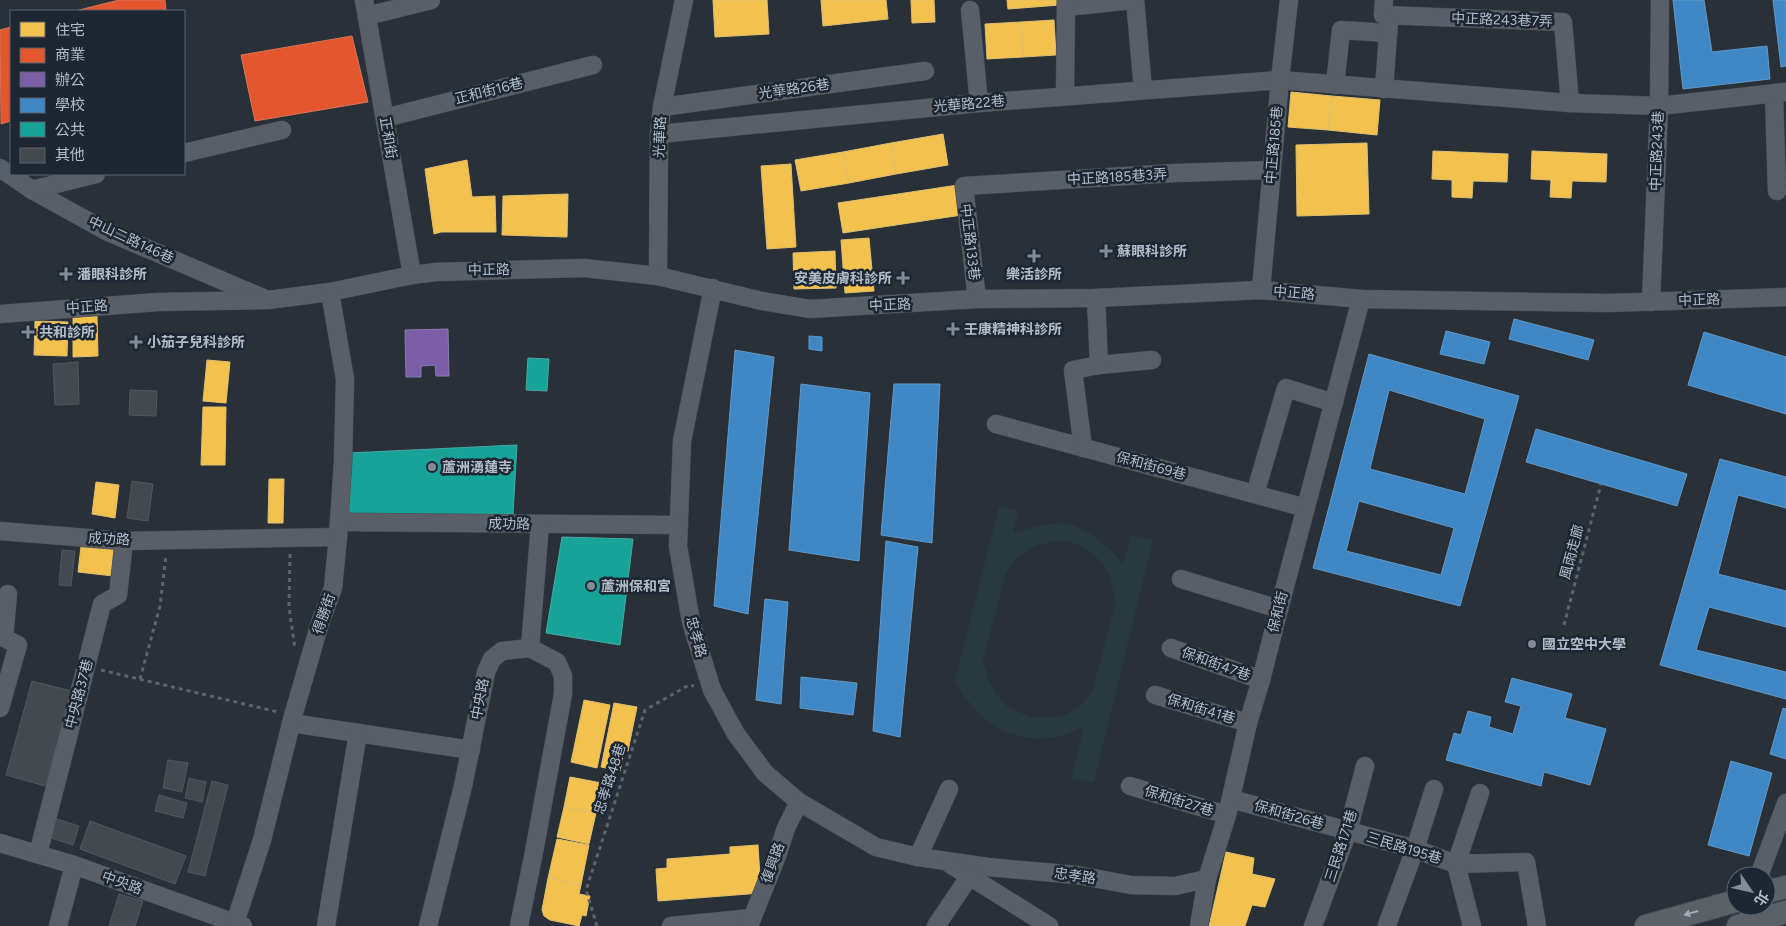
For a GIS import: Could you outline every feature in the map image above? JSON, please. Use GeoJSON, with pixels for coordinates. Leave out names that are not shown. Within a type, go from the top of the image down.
{"type":"FeatureCollection","features":[{"type":"Feature","properties":{"kind":"main road"},"geometry":{"type":"LineString","coordinates":[[1646,926],[1726,903]]}},
{"type":"Feature","properties":{"kind":"main road"},"geometry":{"type":"LineString","coordinates":[[1738,926],[1786,912]]}},
{"type":"Feature","properties":{"kind":"street"},"geometry":{"type":"LineString","coordinates":[[365,8],[431,0]]}},
{"type":"Feature","properties":{"kind":"street","name":"光華路"},"geometry":{"type":"LineString","coordinates":[[658,276],[659,134],[662,107],[684,0]]}},
{"type":"Feature","properties":{"kind":"street"},"geometry":{"type":"LineString","coordinates":[[1065,96],[1066,3],[1134,0],[1143,90]]}},
{"type":"Feature","properties":{"kind":"street","name":"中正路185巷"},"geometry":{"type":"LineString","coordinates":[[1261,290],[1289,0]]}},
{"type":"Feature","properties":{"kind":"street","name":"中正路243巷"},"geometry":{"type":"LineString","coordinates":[[1651,302],[1659,106],[1660,0]]}},
{"type":"Feature","properties":{"kind":"street","name":"正和街"},"geometry":{"type":"LineString","coordinates":[[365,8],[412,275]]}},
{"type":"Feature","properties":{"kind":"street"},"geometry":{"type":"LineString","coordinates":[[970,10],[979,102]]}},
{"type":"Feature","properties":{"kind":"street"},"geometry":{"type":"LineString","coordinates":[[1335,85],[1341,30],[1386,16],[1384,89]]}},
{"type":"Feature","properties":{"kind":"street","name":"中正路243巷7弄"},"geometry":{"type":"LineString","coordinates":[[1386,16],[1563,22],[1570,103]]}},
{"type":"Feature","properties":{"kind":"street","name":"正和街16巷"},"geometry":{"type":"LineString","coordinates":[[385,118],[593,65]]}},
{"type":"Feature","properties":{"kind":"street","name":"光華路26巷"},"geometry":{"type":"LineString","coordinates":[[662,107],[925,71]]}},
{"type":"Feature","properties":{"kind":"street"},"geometry":{"type":"LineString","coordinates":[[1280,80],[1570,103],[1659,106],[1780,92],[1776,191]]}},
{"type":"Feature","properties":{"kind":"street","name":"光華路22巷"},"geometry":{"type":"LineString","coordinates":[[659,134],[979,102],[1280,80]]}},
{"type":"Feature","properties":{"kind":"street"},"geometry":{"type":"LineString","coordinates":[[185,153],[282,130]]}},
{"type":"Feature","properties":{"kind":"street","name":"中正路185巷3弄"},"geometry":{"type":"LineString","coordinates":[[964,186],[1175,173],[1272,170]]}},
{"type":"Feature","properties":{"kind":"street","name":"中山二路146巷"},"geometry":{"type":"LineString","coordinates":[[10,175],[32,190],[106,231],[268,300]]}},
{"type":"Feature","properties":{"kind":"street"},"geometry":{"type":"LineString","coordinates":[[32,190],[92,175]]}},
{"type":"Feature","properties":{"kind":"street","name":"中正路133巷"},"geometry":{"type":"LineString","coordinates":[[964,186],[977,299]]}},
{"type":"Feature","properties":{"kind":"street","name":"中正路"},"geometry":{"type":"LineString","coordinates":[[0,314],[158,302],[268,300],[330,292],[412,275],[436,272],[584,268],[658,276],[762,301],[810,309],[977,299],[1096,298],[1261,290],[1361,299],[1609,304],[1786,297]]}},
{"type":"Feature","properties":{"kind":"street","name":"忠孝路"},"geometry":{"type":"LineString","coordinates":[[713,288],[682,441],[678,546],[691,622],[712,690],[736,734],[765,773],[799,802],[876,847],[988,867],[1077,875],[1131,885],[1175,886],[1207,879]]}},
{"type":"Feature","properties":{"kind":"street","name":"得勝街"},"geometry":{"type":"LineString","coordinates":[[237,925],[262,840],[292,719],[320,623],[333,588],[343,462],[345,379],[330,292]]}},
{"type":"Feature","properties":{"kind":"street"},"geometry":{"type":"LineString","coordinates":[[1096,298],[1099,365]]}},
{"type":"Feature","properties":{"kind":"street","name":"保和街"},"geometry":{"type":"LineString","coordinates":[[1199,926],[1207,879],[1229,807],[1248,723],[1361,299]]}},
{"type":"Feature","properties":{"kind":"street"},"geometry":{"type":"LineString","coordinates":[[1083,448],[1073,370],[1099,365],[1152,360]]}},
{"type":"Feature","properties":{"kind":"street"},"geometry":{"type":"LineString","coordinates":[[1256,494],[1286,388],[1334,402]]}},
{"type":"Feature","properties":{"kind":"street","name":"保和街69巷"},"geometry":{"type":"LineString","coordinates":[[996,424],[1306,508]]}},
{"type":"Feature","properties":{"kind":"street"},"geometry":{"type":"LineString","coordinates":[[518,926],[534,852],[563,694],[563,676],[556,662],[530,648],[540,524]]}},
{"type":"Feature","properties":{"kind":"street","name":"成功路"},"geometry":{"type":"LineString","coordinates":[[0,531],[124,541],[290,538],[339,529],[540,524],[679,525]]}},
{"type":"Feature","properties":{"kind":"street","name":"中央路37巷"},"geometry":{"type":"LineString","coordinates":[[38,854],[102,604],[118,596],[124,541]]}},
{"type":"Feature","properties":{"kind":"street"},"geometry":{"type":"LineString","coordinates":[[1181,579],[1278,609]]}},
{"type":"Feature","properties":{"kind":"street"},"geometry":{"type":"LineString","coordinates":[[0,708],[18,645],[4,638],[8,594]]}},
{"type":"Feature","properties":{"kind":"street","name":"中央路"},"geometry":{"type":"LineString","coordinates":[[428,926],[470,750],[486,672],[492,659],[502,651],[530,648]]}},
{"type":"Feature","properties":{"kind":"street","name":"保和街47巷"},"geometry":{"type":"LineString","coordinates":[[1171,648],[1261,680]]}},
{"type":"Feature","properties":{"kind":"street","name":"保和街41巷"},"geometry":{"type":"LineString","coordinates":[[1155,696],[1248,723]]}},
{"type":"Feature","properties":{"kind":"street"},"geometry":{"type":"LineString","coordinates":[[292,719],[358,733],[470,750]]}},
{"type":"Feature","properties":{"kind":"street"},"geometry":{"type":"LineString","coordinates":[[326,926],[358,733]]}},
{"type":"Feature","properties":{"kind":"street","name":"三民路171巷"},"geometry":{"type":"LineString","coordinates":[[1313,926],[1348,831],[1365,766]]}},
{"type":"Feature","properties":{"kind":"street","name":"保和街27巷"},"geometry":{"type":"LineString","coordinates":[[1130,786],[1229,807]]}},
{"type":"Feature","properties":{"kind":"street"},"geometry":{"type":"LineString","coordinates":[[918,856],[949,789]]}},
{"type":"Feature","properties":{"kind":"street"},"geometry":{"type":"LineString","coordinates":[[1387,925],[1415,849],[1434,789]]}},
{"type":"Feature","properties":{"kind":"street"},"geometry":{"type":"LineString","coordinates":[[1480,793],[1456,864],[1526,862],[1537,926]]}},
{"type":"Feature","properties":{"kind":"street","name":"復興路"},"geometry":{"type":"LineString","coordinates":[[750,922],[777,856],[786,828],[799,802]]}},
{"type":"Feature","properties":{"kind":"street"},"geometry":{"type":"LineString","coordinates":[[1764,866],[1786,803]]}},
{"type":"Feature","properties":{"kind":"street","name":"保和街26巷"},"geometry":{"type":"LineString","coordinates":[[1229,807],[1348,831]]}},
{"type":"Feature","properties":{"kind":"street","name":"三民路195巷"},"geometry":{"type":"LineString","coordinates":[[1348,831],[1415,849],[1456,864],[1472,926]]}},
{"type":"Feature","properties":{"kind":"street","name":"中央路"},"geometry":{"type":"LineString","coordinates":[[0,843],[74,865],[237,925]]}},
{"type":"Feature","properties":{"kind":"street","name":"忠孝路"},"geometry":{"type":"LineString","coordinates":[[942,859],[1049,926]]}},
{"type":"Feature","properties":{"kind":"street"},"geometry":{"type":"LineString","coordinates":[[58,926],[74,865]]}},
{"type":"Feature","properties":{"kind":"street"},"geometry":{"type":"LineString","coordinates":[[936,926],[969,876]]}},
{"type":"Feature","properties":{"kind":"street"},"geometry":{"type":"LineString","coordinates":[[671,926],[750,922]]}},
{"type":"Feature","properties":{"kind":"path","name":"風雨走廊"},"geometry":{"type":"LineString","coordinates":[[1564,625],[1601,484]]}},
{"type":"Feature","properties":{"kind":"path"},"geometry":{"type":"LineString","coordinates":[[290,538],[289,607],[295,651]]}},
{"type":"Feature","properties":{"kind":"path"},"geometry":{"type":"LineString","coordinates":[[140,679],[160,606],[167,540]]}},
{"type":"Feature","properties":{"kind":"path"},"geometry":{"type":"LineString","coordinates":[[86,667],[140,679],[292,719]]}},
{"type":"Feature","properties":{"kind":"path","name":"忠孝路48巷"},"geometry":{"type":"LineString","coordinates":[[597,926],[586,890],[645,710],[689,685],[712,690]]}},
{"type":"Feature","properties":{"kind":"green space"},"geometry":{"type":"Polygon","coordinates":[[[999,506],[1018,510],[1013,533],[1047,524],[1068,524],[1086,531],[1095,537],[1111,550],[1123,564],[1131,535],[1153,540],[1094,782],[1071,779],[1084,727],[1055,737],[1022,737],[1008,733],[984,718],[974,708],[955,681],[999,506]],[[1054,541],[1035,546],[1016,558],[1006,572],[983,661],[995,693],[1008,707],[1033,718],[1060,717],[1077,709],[1092,692],[1116,602],[1109,575],[1102,563],[1089,551],[1072,542],[1054,541]]]}},
{"type":"Feature","properties":{"kind":"building: 住宅"},"geometry":{"type":"Polygon","coordinates":[[[713,0],[767,0],[769,34],[715,37],[713,0]]]}},
{"type":"Feature","properties":{"kind":"building: 住宅"},"geometry":{"type":"Polygon","coordinates":[[[821,0],[886,0],[888,19],[823,26],[821,0]]]}},
{"type":"Feature","properties":{"kind":"building: 住宅"},"geometry":{"type":"Polygon","coordinates":[[[911,0],[934,0],[935,22],[912,23],[911,0]]]}},
{"type":"Feature","properties":{"kind":"building: 住宅"},"geometry":{"type":"Polygon","coordinates":[[[1007,0],[1060,0],[1060,5],[1008,9],[1007,0]]]}},
{"type":"Feature","properties":{"kind":"building: 住宅"},"geometry":{"type":"Polygon","coordinates":[[[1054,20],[1056,55],[1023,57],[1021,22],[1054,20]]]}},
{"type":"Feature","properties":{"kind":"building: 住宅"},"geometry":{"type":"Polygon","coordinates":[[[1021,22],[1023,57],[987,59],[985,24],[1021,22]]]}},
{"type":"Feature","properties":{"kind":"building: 住宅"},"geometry":{"type":"Polygon","coordinates":[[[1291,92],[1332,96],[1328,130],[1288,127],[1291,92]]]}},
{"type":"Feature","properties":{"kind":"building: 住宅"},"geometry":{"type":"Polygon","coordinates":[[[1332,96],[1380,100],[1377,135],[1328,130],[1332,96]]]}},
{"type":"Feature","properties":{"kind":"building: 住宅"},"geometry":{"type":"Polygon","coordinates":[[[943,134],[948,165],[896,174],[891,143],[943,134]]]}},
{"type":"Feature","properties":{"kind":"building: 住宅"},"geometry":{"type":"Polygon","coordinates":[[[891,143],[896,174],[849,183],[843,152],[891,143]]]}},
{"type":"Feature","properties":{"kind":"building: 住宅"},"geometry":{"type":"Polygon","coordinates":[[[1367,143],[1369,214],[1297,216],[1296,145],[1367,143]]]}},
{"type":"Feature","properties":{"kind":"building: 住宅"},"geometry":{"type":"Polygon","coordinates":[[[1433,151],[1508,154],[1507,182],[1473,181],[1472,198],[1452,197],[1452,180],[1432,179],[1433,151]]]}},
{"type":"Feature","properties":{"kind":"building: 住宅"},"geometry":{"type":"Polygon","coordinates":[[[1532,151],[1607,154],[1606,182],[1572,181],[1571,198],[1550,197],[1551,180],[1531,179],[1532,151]]]}},
{"type":"Feature","properties":{"kind":"building: 住宅"},"geometry":{"type":"Polygon","coordinates":[[[843,152],[849,183],[801,191],[795,160],[843,152]]]}},
{"type":"Feature","properties":{"kind":"building: 住宅"},"geometry":{"type":"Polygon","coordinates":[[[467,160],[472,197],[495,196],[496,232],[441,232],[434,234],[425,169],[467,160]]]}},
{"type":"Feature","properties":{"kind":"building: 住宅"},"geometry":{"type":"Polygon","coordinates":[[[791,164],[796,247],[767,249],[761,166],[791,164]]]}},
{"type":"Feature","properties":{"kind":"building: 住宅"},"geometry":{"type":"Polygon","coordinates":[[[958,185],[962,215],[843,233],[838,203],[958,185]]]}},
{"type":"Feature","properties":{"kind":"building: 住宅"},"geometry":{"type":"Polygon","coordinates":[[[568,194],[567,237],[502,235],[503,196],[568,194]]]}},
{"type":"Feature","properties":{"kind":"building: 住宅"},"geometry":{"type":"Polygon","coordinates":[[[869,238],[874,291],[845,293],[841,240],[869,238]]]}},
{"type":"Feature","properties":{"kind":"building: 住宅"},"geometry":{"type":"Polygon","coordinates":[[[835,251],[836,288],[794,289],[793,253],[835,251]]]}},
{"type":"Feature","properties":{"kind":"building: 住宅"},"geometry":{"type":"Polygon","coordinates":[[[97,316],[98,356],[73,357],[73,317],[97,316]]]}},
{"type":"Feature","properties":{"kind":"building: 住宅"},"geometry":{"type":"Polygon","coordinates":[[[35,321],[68,322],[67,356],[34,355],[35,321]]]}},
{"type":"Feature","properties":{"kind":"building: 住宅"},"geometry":{"type":"Polygon","coordinates":[[[207,360],[230,362],[226,403],[203,401],[207,360]]]}},
{"type":"Feature","properties":{"kind":"building: 住宅"},"geometry":{"type":"Polygon","coordinates":[[[203,407],[226,407],[225,465],[201,465],[203,407]]]}},
{"type":"Feature","properties":{"kind":"building: 住宅"},"geometry":{"type":"Polygon","coordinates":[[[269,479],[284,479],[283,523],[268,523],[269,479]]]}},
{"type":"Feature","properties":{"kind":"building: 住宅"},"geometry":{"type":"Polygon","coordinates":[[[96,482],[119,485],[115,518],[92,514],[96,482]]]}},
{"type":"Feature","properties":{"kind":"building: 住宅"},"geometry":{"type":"Polygon","coordinates":[[[81,546],[116,549],[113,576],[78,572],[81,546]]]}},
{"type":"Feature","properties":{"kind":"building: 住宅"},"geometry":{"type":"Polygon","coordinates":[[[584,700],[610,705],[597,768],[571,762],[584,700]]]}},
{"type":"Feature","properties":{"kind":"building: 住宅"},"geometry":{"type":"Polygon","coordinates":[[[614,703],[637,707],[628,751],[624,751],[620,771],[601,767],[614,703]]]}},
{"type":"Feature","properties":{"kind":"building: 住宅"},"geometry":{"type":"Polygon","coordinates":[[[570,777],[602,783],[596,813],[564,807],[570,777]]]}},
{"type":"Feature","properties":{"kind":"building: 住宅"},"geometry":{"type":"Polygon","coordinates":[[[564,807],[596,813],[589,844],[557,837],[564,807]]]}},
{"type":"Feature","properties":{"kind":"building: 住宅"},"geometry":{"type":"Polygon","coordinates":[[[557,839],[589,845],[581,885],[548,878],[557,839]]]}},
{"type":"Feature","properties":{"kind":"building: 住宅"},"geometry":{"type":"Polygon","coordinates":[[[758,845],[761,893],[658,901],[656,869],[667,868],[667,859],[730,854],[730,847],[758,845]]]}},
{"type":"Feature","properties":{"kind":"building: 住宅"},"geometry":{"type":"Polygon","coordinates":[[[1226,852],[1254,858],[1252,874],[1275,879],[1265,907],[1252,905],[1245,926],[1209,926],[1226,852]]]}},
{"type":"Feature","properties":{"kind":"building: 住宅"},"geometry":{"type":"Polygon","coordinates":[[[548,878],[581,885],[579,894],[590,896],[586,916],[582,915],[579,926],[550,920],[544,916],[542,910],[548,878]]]}},
{"type":"Feature","properties":{"kind":"building: 商業"},"geometry":{"type":"Polygon","coordinates":[[[119,0],[165,0],[166,10],[79,10],[119,0]]]}},
{"type":"Feature","properties":{"kind":"building: 商業"},"geometry":{"type":"Polygon","coordinates":[[[10,27],[10,121],[1,124],[0,30],[10,27]]]}},
{"type":"Feature","properties":{"kind":"building: 商業"},"geometry":{"type":"Polygon","coordinates":[[[352,36],[368,102],[255,121],[241,55],[352,36]]]}},
{"type":"Feature","properties":{"kind":"building: 辦公"},"geometry":{"type":"Polygon","coordinates":[[[448,329],[449,376],[436,376],[435,365],[421,366],[421,377],[406,377],[405,330],[448,329]]]}},
{"type":"Feature","properties":{"kind":"building: 學校"},"geometry":{"type":"Polygon","coordinates":[[[1673,0],[1704,0],[1712,52],[1767,46],[1770,79],[1683,89],[1673,0]]]}},
{"type":"Feature","properties":{"kind":"building: 學校"},"geometry":{"type":"Polygon","coordinates":[[[1773,0],[1786,0],[1786,66],[1781,67],[1773,0]]]}},
{"type":"Feature","properties":{"kind":"building: 學校"},"geometry":{"type":"Polygon","coordinates":[[[1514,319],[1594,340],[1588,360],[1509,339],[1514,319]]]}},
{"type":"Feature","properties":{"kind":"building: 學校"},"geometry":{"type":"Polygon","coordinates":[[[1446,331],[1490,342],[1484,364],[1440,354],[1446,331]]]}},
{"type":"Feature","properties":{"kind":"building: 學校"},"geometry":{"type":"Polygon","coordinates":[[[1704,332],[1786,357],[1786,414],[1688,385],[1704,332]]]}},
{"type":"Feature","properties":{"kind":"building: 學校"},"geometry":{"type":"Polygon","coordinates":[[[809,336],[822,337],[822,351],[809,349],[809,336]]]}},
{"type":"Feature","properties":{"kind":"building: 學校"},"geometry":{"type":"Polygon","coordinates":[[[735,350],[774,357],[748,614],[714,606],[735,350]]]}},
{"type":"Feature","properties":{"kind":"building: 學校"},"geometry":{"type":"Polygon","coordinates":[[[1369,354],[1519,396],[1460,606],[1313,568],[1369,354]],[[1389,390],[1370,469],[1465,494],[1485,419],[1389,390]],[[1359,501],[1346,551],[1441,575],[1454,528],[1359,501]]]}},
{"type":"Feature","properties":{"kind":"building: 學校"},"geometry":{"type":"Polygon","coordinates":[[[801,384],[870,393],[859,561],[789,550],[801,384]]]}},
{"type":"Feature","properties":{"kind":"building: 學校"},"geometry":{"type":"Polygon","coordinates":[[[894,384],[940,384],[932,543],[881,535],[894,384]]]}},
{"type":"Feature","properties":{"kind":"building: 學校"},"geometry":{"type":"Polygon","coordinates":[[[1536,429],[1687,474],[1677,506],[1526,462],[1536,429]]]}},
{"type":"Feature","properties":{"kind":"building: 學校"},"geometry":{"type":"Polygon","coordinates":[[[1720,459],[1786,477],[1786,508],[1738,495],[1718,574],[1786,591],[1786,627],[1709,607],[1696,650],[1786,672],[1786,699],[1660,665],[1720,459]]]}},
{"type":"Feature","properties":{"kind":"building: 學校"},"geometry":{"type":"Polygon","coordinates":[[[886,541],[918,547],[900,737],[873,731],[886,541]]]}},
{"type":"Feature","properties":{"kind":"building: 學校"},"geometry":{"type":"Polygon","coordinates":[[[765,599],[788,602],[781,704],[756,700],[765,599]]]}},
{"type":"Feature","properties":{"kind":"building: 學校"},"geometry":{"type":"Polygon","coordinates":[[[801,677],[857,683],[853,715],[800,708],[801,677]]]}},
{"type":"Feature","properties":{"kind":"building: 學校"},"geometry":{"type":"Polygon","coordinates":[[[1512,678],[1572,694],[1565,718],[1606,729],[1590,785],[1544,772],[1541,786],[1446,760],[1454,733],[1461,735],[1468,711],[1491,717],[1489,727],[1513,734],[1521,706],[1505,702],[1512,678]]]}},
{"type":"Feature","properties":{"kind":"building: 學校"},"geometry":{"type":"Polygon","coordinates":[[[1783,708],[1786,709],[1786,759],[1770,754],[1783,708]]]}},
{"type":"Feature","properties":{"kind":"building: 學校"},"geometry":{"type":"Polygon","coordinates":[[[1731,761],[1772,773],[1749,856],[1708,845],[1731,761]]]}},
{"type":"Feature","properties":{"kind":"building: 公共"},"geometry":{"type":"Polygon","coordinates":[[[528,358],[549,359],[547,391],[526,390],[528,358]]]}},
{"type":"Feature","properties":{"kind":"building: 公共","name":"蘆洲湧蓮寺"},"geometry":{"type":"Polygon","coordinates":[[[517,445],[513,514],[347,517],[348,453],[517,445]]]}},
{"type":"Feature","properties":{"kind":"building: 公共","name":"蘆洲保和宮"},"geometry":{"type":"Polygon","coordinates":[[[562,537],[633,539],[620,645],[546,633],[562,537]]]}},
{"type":"Feature","properties":{"kind":"building: 其他"},"geometry":{"type":"Polygon","coordinates":[[[78,362],[79,404],[55,405],[53,364],[78,362]]]}},
{"type":"Feature","properties":{"kind":"building: 其他"},"geometry":{"type":"Polygon","coordinates":[[[130,390],[157,391],[156,416],[129,415],[130,390]]]}},
{"type":"Feature","properties":{"kind":"building: 其他"},"geometry":{"type":"Polygon","coordinates":[[[132,481],[153,484],[148,521],[127,518],[132,481]]]}},
{"type":"Feature","properties":{"kind":"building: 其他"},"geometry":{"type":"Polygon","coordinates":[[[62,550],[75,551],[71,586],[59,585],[62,550]]]}},
{"type":"Feature","properties":{"kind":"building: 其他"},"geometry":{"type":"Polygon","coordinates":[[[32,681],[72,691],[45,786],[6,775],[32,681]]]}},
{"type":"Feature","properties":{"kind":"building: 其他"},"geometry":{"type":"Polygon","coordinates":[[[168,760],[188,763],[182,792],[163,788],[168,760]]]}},
{"type":"Feature","properties":{"kind":"building: 其他"},"geometry":{"type":"Polygon","coordinates":[[[189,778],[206,782],[202,802],[185,798],[189,778]]]}},
{"type":"Feature","properties":{"kind":"building: 其他"},"geometry":{"type":"Polygon","coordinates":[[[212,781],[228,785],[205,876],[188,872],[212,781]]]}},
{"type":"Feature","properties":{"kind":"building: 其他"},"geometry":{"type":"Polygon","coordinates":[[[159,795],[187,803],[183,818],[155,811],[159,795]]]}},
{"type":"Feature","properties":{"kind":"building: 其他"},"geometry":{"type":"Polygon","coordinates":[[[57,819],[79,826],[73,845],[51,838],[57,819]]]}},
{"type":"Feature","properties":{"kind":"building: 其他"},"geometry":{"type":"Polygon","coordinates":[[[90,821],[186,856],[175,884],[80,849],[90,821]]]}},
{"type":"Feature","properties":{"kind":"building: 其他"},"geometry":{"type":"Polygon","coordinates":[[[119,894],[143,901],[135,926],[109,926],[119,894]]]}},
{"type":"Feature","properties":{"kind":"place","name":"蘇眼科診所"},"geometry":{"type":"Point","coordinates":[1106,251]}},
{"type":"Feature","properties":{"kind":"place","name":"樂活診所"},"geometry":{"type":"Point","coordinates":[1034,256]}},
{"type":"Feature","properties":{"kind":"place","name":"潘眼科診所"},"geometry":{"type":"Point","coordinates":[66,274]}},
{"type":"Feature","properties":{"kind":"place","name":"安美皮膚科診所"},"geometry":{"type":"Point","coordinates":[903,278]}},
{"type":"Feature","properties":{"kind":"place","name":"壬康精神科診所"},"geometry":{"type":"Point","coordinates":[953,329]}},
{"type":"Feature","properties":{"kind":"place","name":"共和診所"},"geometry":{"type":"Point","coordinates":[28,332]}},
{"type":"Feature","properties":{"kind":"place","name":"小茄子兒科診所"},"geometry":{"type":"Point","coordinates":[136,342]}},
{"type":"Feature","properties":{"kind":"place","name":"蘆洲湧蓮寺"},"geometry":{"type":"Point","coordinates":[432,467]}},
{"type":"Feature","properties":{"kind":"place","name":"蘆洲保和宮"},"geometry":{"type":"Point","coordinates":[591,586]}},
{"type":"Feature","properties":{"kind":"place","name":"國立空中大學"},"geometry":{"type":"Point","coordinates":[1532,644]}}]}
